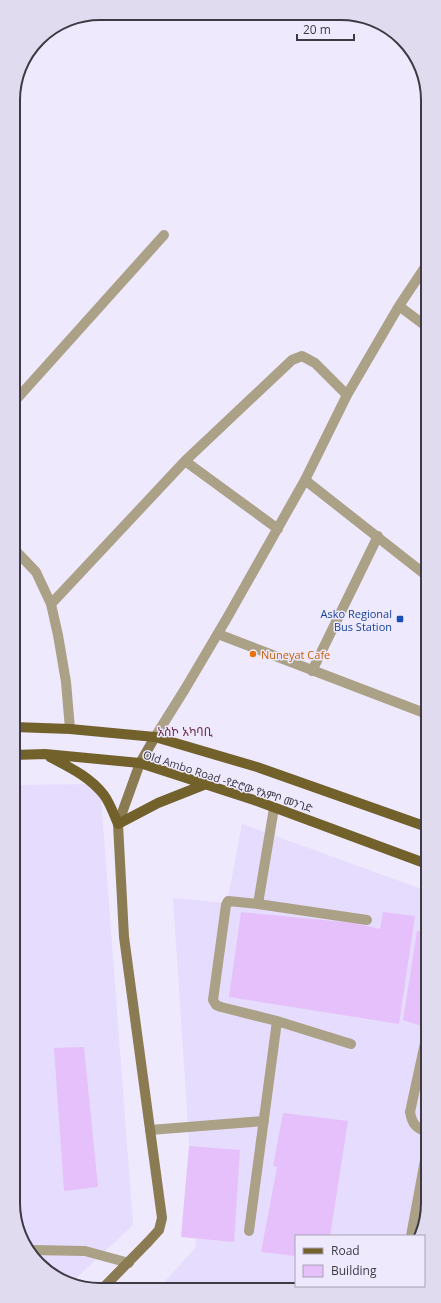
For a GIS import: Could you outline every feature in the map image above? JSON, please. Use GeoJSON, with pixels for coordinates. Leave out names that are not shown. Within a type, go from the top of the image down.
{"type":"FeatureCollection","features":[{"type":"Feature","properties":{"kind":"main road","name":"Old Ambo Road -የድሮው የአምቦ መንገድ"},"geometry":{"type":"LineString","coordinates":[[20,727],[70,729],[155,737],[257,767],[421,825]]}},
{"type":"Feature","properties":{"kind":"main road"},"geometry":{"type":"LineString","coordinates":[[118,824],[140,763],[155,737]]}},
{"type":"Feature","properties":{"kind":"main road","name":"Old Ambo Road -የድሮው የአምቦ መንገድ"},"geometry":{"type":"LineString","coordinates":[[20,755],[45,754],[140,763],[206,784],[421,862]]}},
{"type":"Feature","properties":{"kind":"main road"},"geometry":{"type":"LineString","coordinates":[[45,754],[82,774],[91,781],[105,796],[118,824],[124,937],[162,1218],[159,1230],[108,1283]]}},
{"type":"Feature","properties":{"kind":"main road"},"geometry":{"type":"LineString","coordinates":[[118,824],[158,803],[206,784]]}},
{"type":"Feature","properties":{"kind":"street"},"geometry":{"type":"LineString","coordinates":[[20,395],[164,235]]}},
{"type":"Feature","properties":{"kind":"street"},"geometry":{"type":"LineString","coordinates":[[155,737],[186,689],[218,634],[305,480],[347,395],[399,306],[421,272]]}},
{"type":"Feature","properties":{"kind":"street"},"geometry":{"type":"LineString","coordinates":[[399,306],[421,322]]}},
{"type":"Feature","properties":{"kind":"street"},"geometry":{"type":"LineString","coordinates":[[51,604],[185,461],[292,360],[302,356],[315,363],[347,395]]}},
{"type":"Feature","properties":{"kind":"street"},"geometry":{"type":"LineString","coordinates":[[185,461],[278,529]]}},
{"type":"Feature","properties":{"kind":"street"},"geometry":{"type":"LineString","coordinates":[[305,480],[421,571]]}},
{"type":"Feature","properties":{"kind":"street"},"geometry":{"type":"LineString","coordinates":[[312,671],[378,536]]}},
{"type":"Feature","properties":{"kind":"street"},"geometry":{"type":"LineString","coordinates":[[20,555],[36,572],[51,604],[66,682],[70,729]]}},
{"type":"Feature","properties":{"kind":"street"},"geometry":{"type":"LineString","coordinates":[[218,634],[421,712]]}},
{"type":"Feature","properties":{"kind":"street"},"geometry":{"type":"LineString","coordinates":[[258,904],[274,808]]}},
{"type":"Feature","properties":{"kind":"street"},"geometry":{"type":"LineString","coordinates":[[351,1044],[277,1021],[221,1007],[216,1005],[213,1000],[226,905],[228,902],[233,901],[258,904],[367,920]]}},
{"type":"Feature","properties":{"kind":"street"},"geometry":{"type":"LineString","coordinates":[[248,1231],[277,1021]]}},
{"type":"Feature","properties":{"kind":"street"},"geometry":{"type":"LineString","coordinates":[[421,1061],[410,1112],[412,1122],[421,1130]]}},
{"type":"Feature","properties":{"kind":"street"},"geometry":{"type":"LineString","coordinates":[[150,1130],[264,1121]]}},
{"type":"Feature","properties":{"kind":"street"},"geometry":{"type":"LineString","coordinates":[[411,1235],[421,1182]]}},
{"type":"Feature","properties":{"kind":"street"},"geometry":{"type":"LineString","coordinates":[[36,1250],[85,1251],[128,1263]]}},
{"type":"Feature","properties":{"kind":"shaded area"},"geometry":{"type":"Polygon","coordinates":[[[100,784],[133,1225],[75,1279],[65,1275],[43,1260],[28,1238],[24,1229],[21,1213],[20,785],[100,784]]]}},
{"type":"Feature","properties":{"kind":"shaded area"},"geometry":{"type":"Polygon","coordinates":[[[242,824],[421,889],[421,1208],[418,1224],[414,1235],[295,1235],[295,1283],[164,1283],[196,1247],[173,898],[227,903],[242,824]]]}},
{"type":"Feature","properties":{"kind":"building"},"geometry":{"type":"Polygon","coordinates":[[[241,912],[354,923],[380,929],[383,912],[415,916],[399,1024],[229,997],[241,912]]]}},
{"type":"Feature","properties":{"kind":"building"},"geometry":{"type":"Polygon","coordinates":[[[417,931],[421,932],[421,1026],[403,1020],[417,931]]]}},
{"type":"Feature","properties":{"kind":"building"},"geometry":{"type":"Polygon","coordinates":[[[84,1047],[98,1187],[64,1191],[54,1048],[84,1047]]]}},
{"type":"Feature","properties":{"kind":"building"},"geometry":{"type":"Polygon","coordinates":[[[283,1113],[348,1121],[330,1235],[295,1235],[295,1256],[261,1252],[277,1167],[273,1166],[283,1113]]]}},
{"type":"Feature","properties":{"kind":"building"},"geometry":{"type":"Polygon","coordinates":[[[189,1146],[240,1150],[234,1242],[181,1237],[189,1146]]]}},
{"type":"Feature","properties":{"kind":"place","name":"Asko Regional Bus Station"},"geometry":{"type":"Point","coordinates":[400,619]}},
{"type":"Feature","properties":{"kind":"place","name":"Nuneyat Cafe"},"geometry":{"type":"Point","coordinates":[253,654]}},
{"type":"Feature","properties":{"kind":"district","name":"አስኮ አካባቢ"},"geometry":{"type":"Point","coordinates":[185,731]}}]}
